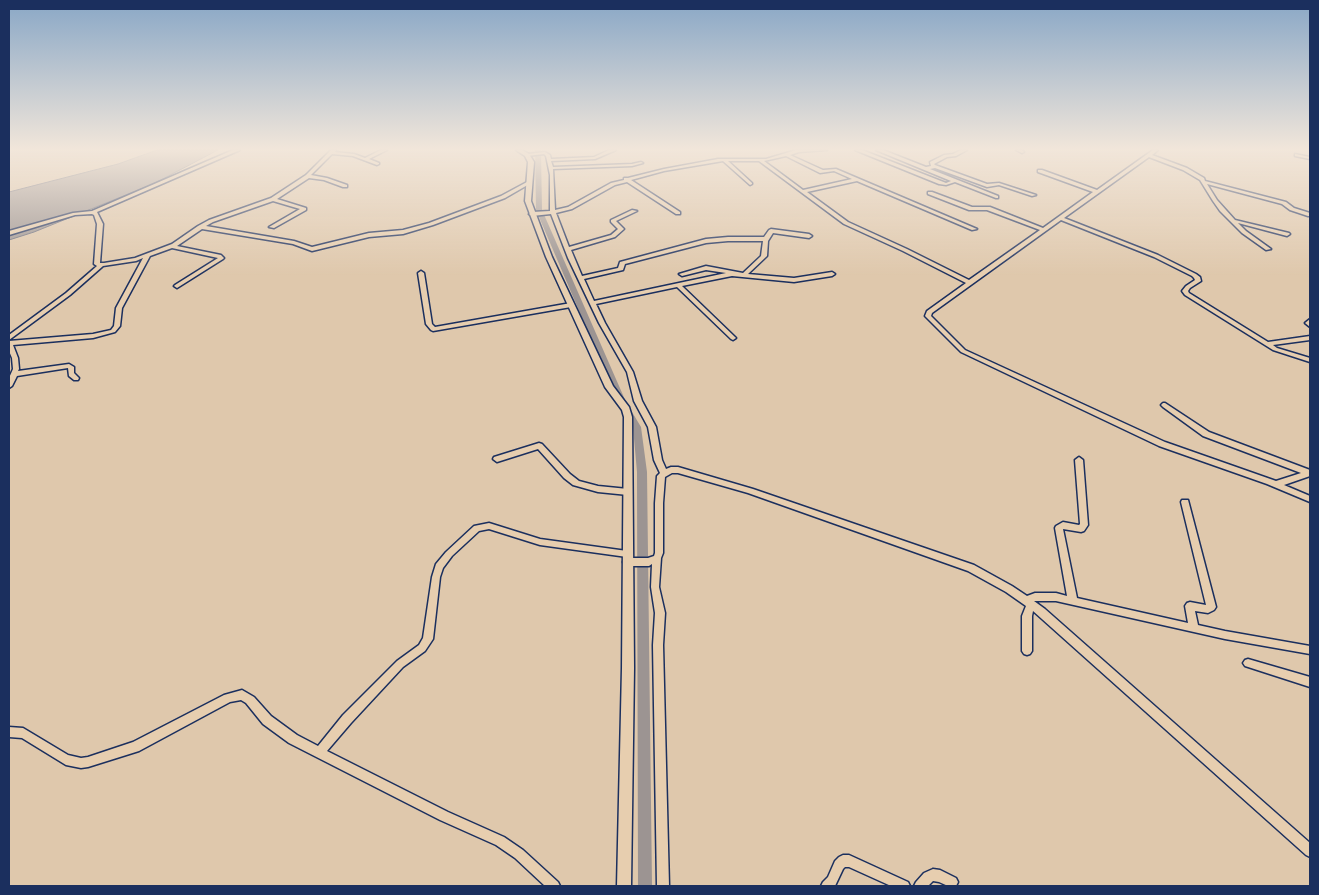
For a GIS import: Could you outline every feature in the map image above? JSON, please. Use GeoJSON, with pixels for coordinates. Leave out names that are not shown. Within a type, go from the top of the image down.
{"type":"FeatureCollection","features":[{"type":"Feature","properties":{"kind":"street"},"geometry":{"type":"LineString","coordinates":[[9,232],[75,214],[93,212],[140,192]]}},
{"type":"Feature","properties":{"kind":"street"},"geometry":{"type":"LineString","coordinates":[[9,338],[68,294],[101,265],[125,262],[148,256],[171,246],[216,219],[241,212],[273,199],[284,192]]}},
{"type":"Feature","properties":{"kind":"street"},"geometry":{"type":"LineString","coordinates":[[200,227],[294,243],[315,249],[368,235],[402,232],[431,224],[513,192]]}},
{"type":"Feature","properties":{"kind":"street"},"geometry":{"type":"LineString","coordinates":[[529,192],[528,201],[535,214],[571,305],[609,387],[626,409],[628,417],[624,886]]}},
{"type":"Feature","properties":{"kind":"street"},"geometry":{"type":"LineString","coordinates":[[553,192],[554,212],[568,249],[602,323],[630,372],[638,401],[652,427],[658,460],[664,472]]}},
{"type":"Feature","properties":{"kind":"street"},"geometry":{"type":"LineString","coordinates":[[535,214],[570,208],[596,192]]}},
{"type":"Feature","properties":{"kind":"street"},"geometry":{"type":"LineString","coordinates":[[645,192],[678,214]]}},
{"type":"Feature","properties":{"kind":"street"},"geometry":{"type":"LineString","coordinates":[[805,192],[846,223],[970,283]]}},
{"type":"Feature","properties":{"kind":"street"},"geometry":{"type":"LineString","coordinates":[[884,192],[974,229]]}},
{"type":"Feature","properties":{"kind":"street"},"geometry":{"type":"LineString","coordinates":[[983,192],[996,197]]}},
{"type":"Feature","properties":{"kind":"street"},"geometry":{"type":"LineString","coordinates":[[1024,192],[1034,195]]}},
{"type":"Feature","properties":{"kind":"street"},"geometry":{"type":"LineString","coordinates":[[1097,192],[928,314],[964,350],[1162,444],[1277,484],[1310,499]]}},
{"type":"Feature","properties":{"kind":"street"},"geometry":{"type":"LineString","coordinates":[[1210,192],[1215,201],[1233,220],[1268,250]]}},
{"type":"Feature","properties":{"kind":"street"},"geometry":{"type":"LineString","coordinates":[[1242,192],[1284,203],[1292,210],[1310,215]]}},
{"type":"Feature","properties":{"kind":"street"},"geometry":{"type":"LineString","coordinates":[[930,193],[971,209],[988,208],[1044,230]]}},
{"type":"Feature","properties":{"kind":"street"},"geometry":{"type":"LineString","coordinates":[[272,227],[304,209],[273,199]]}},
{"type":"Feature","properties":{"kind":"street"},"geometry":{"type":"LineString","coordinates":[[568,249],[613,236],[621,229],[613,221],[634,211]]}},
{"type":"Feature","properties":{"kind":"street"},"geometry":{"type":"LineString","coordinates":[[93,212],[96,214],[100,224],[96,263],[101,265]]}},
{"type":"Feature","properties":{"kind":"street"},"geometry":{"type":"LineString","coordinates":[[1060,218],[1156,256],[1197,277],[1198,281],[1185,291],[1187,294],[1277,350],[1310,360]]}},
{"type":"Feature","properties":{"kind":"street"},"geometry":{"type":"LineString","coordinates":[[1233,220],[1286,234]]}},
{"type":"Feature","properties":{"kind":"street"},"geometry":{"type":"LineString","coordinates":[[745,274],[764,256],[766,239],[773,230],[809,236]]}},
{"type":"Feature","properties":{"kind":"street"},"geometry":{"type":"LineString","coordinates":[[581,278],[621,269],[622,263],[706,241],[728,238],[766,239]]}},
{"type":"Feature","properties":{"kind":"street"},"geometry":{"type":"LineString","coordinates":[[171,246],[221,258],[178,286]]}},
{"type":"Feature","properties":{"kind":"street"},"geometry":{"type":"LineString","coordinates":[[9,386],[15,374],[15,362],[9,346],[93,336],[113,331],[117,326],[119,308],[148,256]]}},
{"type":"Feature","properties":{"kind":"street"},"geometry":{"type":"LineString","coordinates":[[682,274],[706,268],[735,274],[794,280],[832,274]]}},
{"type":"Feature","properties":{"kind":"street"},"geometry":{"type":"LineString","coordinates":[[421,273],[429,324],[433,330],[571,305]]}},
{"type":"Feature","properties":{"kind":"street"},"geometry":{"type":"LineString","coordinates":[[593,303],[735,274]]}},
{"type":"Feature","properties":{"kind":"street"},"geometry":{"type":"LineString","coordinates":[[678,286],[733,338]]}},
{"type":"Feature","properties":{"kind":"street"},"geometry":{"type":"LineString","coordinates":[[1310,321],[1308,323],[1310,325]]}},
{"type":"Feature","properties":{"kind":"street"},"geometry":{"type":"LineString","coordinates":[[1268,344],[1310,338]]}},
{"type":"Feature","properties":{"kind":"street"},"geometry":{"type":"LineString","coordinates":[[15,374],[69,366],[71,367],[71,374],[76,378]]}},
{"type":"Feature","properties":{"kind":"street"},"geometry":{"type":"LineString","coordinates":[[1165,405],[1206,434],[1310,473]]}},
{"type":"Feature","properties":{"kind":"street"},"geometry":{"type":"LineString","coordinates":[[497,459],[540,446],[567,476],[576,483],[598,489],[628,492]]}},
{"type":"Feature","properties":{"kind":"street"},"geometry":{"type":"LineString","coordinates":[[1072,601],[1059,528],[1064,525],[1081,528],[1084,525],[1080,460]]}},
{"type":"Feature","properties":{"kind":"street"},"geometry":{"type":"LineString","coordinates":[[664,472],[678,470],[750,491],[971,568],[1031,600],[1310,851]]}},
{"type":"Feature","properties":{"kind":"street"},"geometry":{"type":"LineString","coordinates":[[319,753],[347,719],[400,664],[422,648],[428,640],[439,567],[448,554],[477,528],[489,526],[548,543],[627,558],[639,563],[653,560],[659,553],[660,481],[664,472]]}},
{"type":"Feature","properties":{"kind":"street"},"geometry":{"type":"LineString","coordinates":[[1277,484],[1310,473]]}},
{"type":"Feature","properties":{"kind":"street"},"geometry":{"type":"LineString","coordinates":[[1185,502],[1211,607],[1208,609],[1190,606],[1194,628]]}},
{"type":"Feature","properties":{"kind":"street"},"geometry":{"type":"LineString","coordinates":[[653,560],[655,587],[660,613],[658,644],[663,886]]}},
{"type":"Feature","properties":{"kind":"street"},"geometry":{"type":"LineString","coordinates":[[1031,600],[1044,596],[1072,601],[1194,628],[1310,650]]}},
{"type":"Feature","properties":{"kind":"street"},"geometry":{"type":"LineString","coordinates":[[1027,651],[1027,616],[1031,600]]}},
{"type":"Feature","properties":{"kind":"street"},"geometry":{"type":"LineString","coordinates":[[1248,663],[1310,682]]}},
{"type":"Feature","properties":{"kind":"street"},"geometry":{"type":"LineString","coordinates":[[9,732],[23,733],[66,760],[81,763],[88,762],[135,747],[238,695],[250,700],[267,720],[293,739],[444,816],[500,841],[519,854],[554,886]]}},
{"type":"Feature","properties":{"kind":"street"},"geometry":{"type":"LineString","coordinates":[[827,886],[839,865],[849,861],[904,886]]}},
{"type":"Feature","properties":{"kind":"street"},"geometry":{"type":"LineString","coordinates":[[920,886],[928,877],[933,875],[952,882]]}},
{"type":"Feature","properties":{"kind":"shaded area"},"geometry":{"type":"Polygon","coordinates":[[[9,192],[134,192],[34,232],[9,240],[9,192]]]}},
{"type":"Feature","properties":{"kind":"waterway"},"geometry":{"type":"LineString","coordinates":[[539,192],[539,210],[622,402],[637,427],[642,472],[645,886]]}}]}
